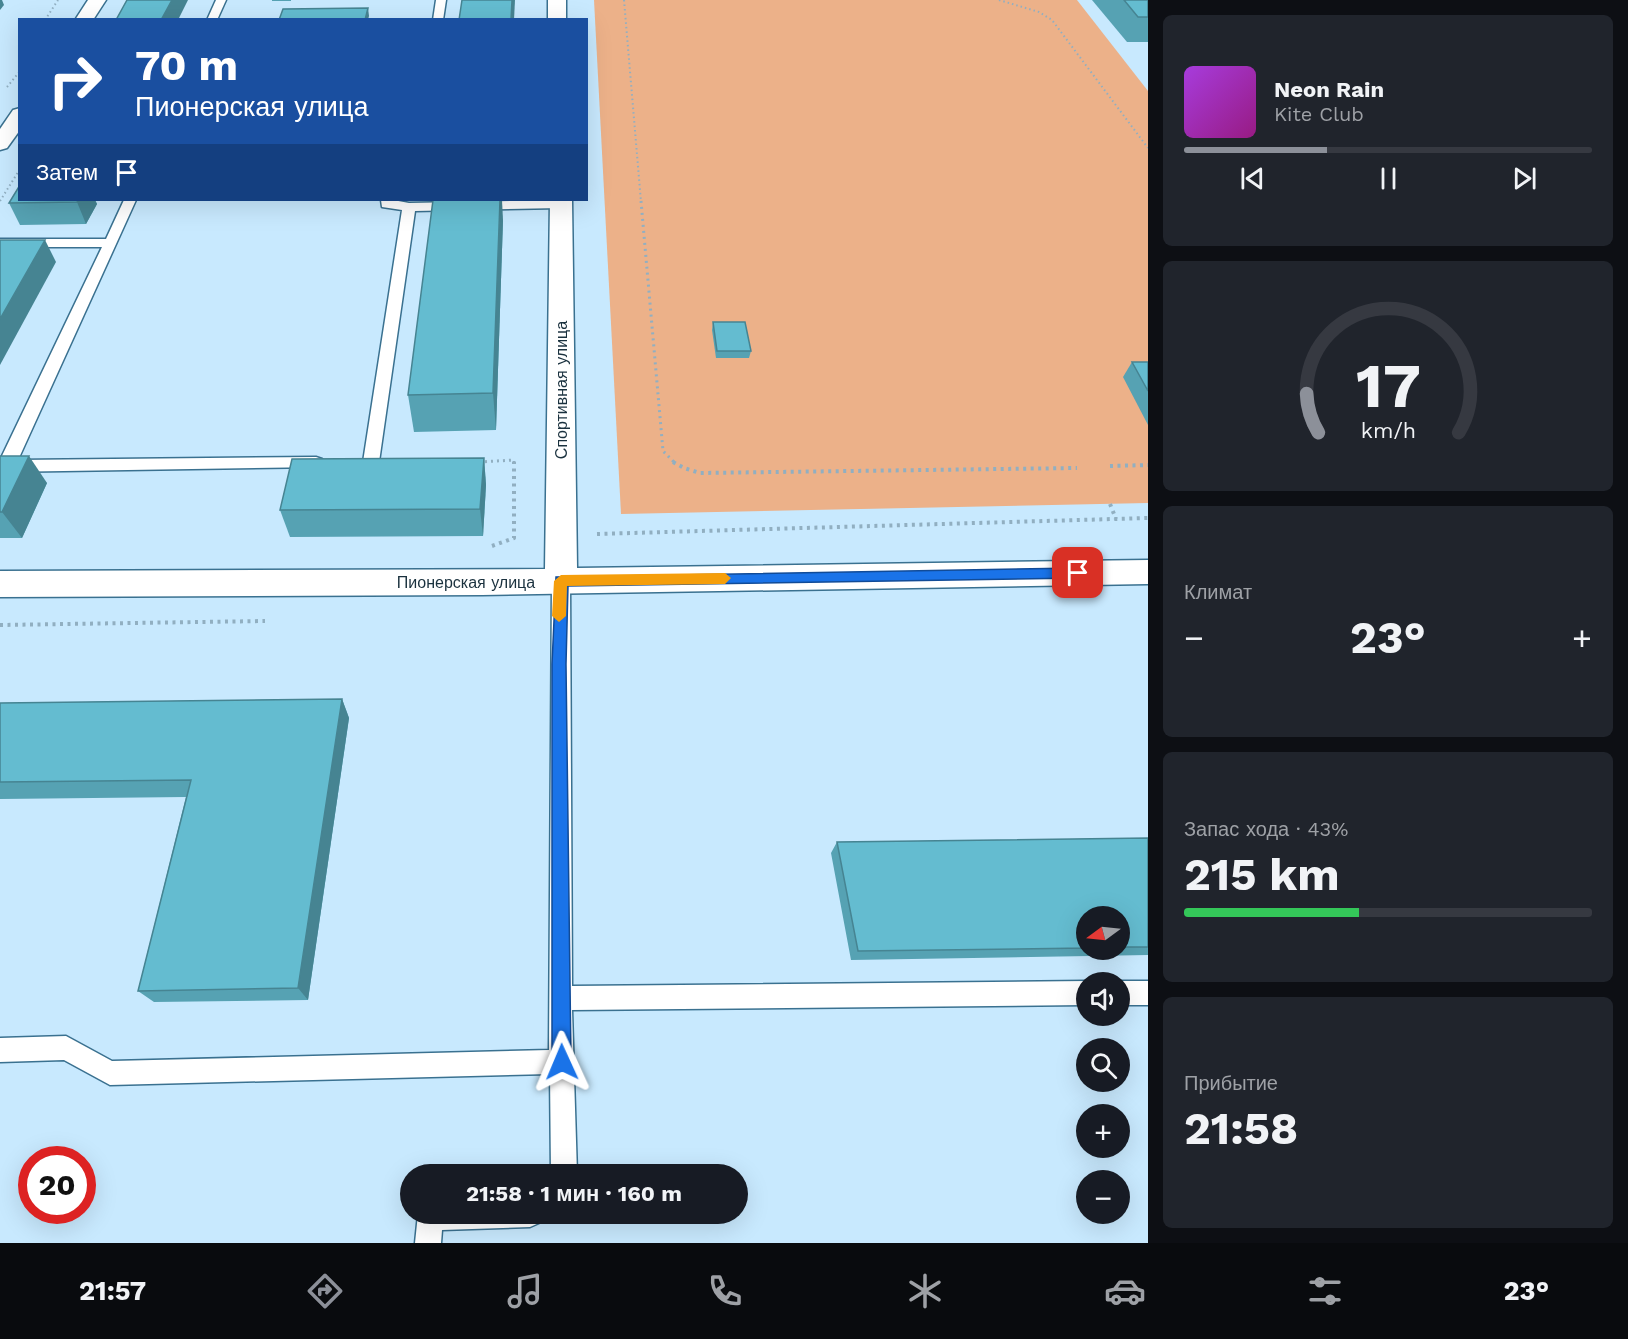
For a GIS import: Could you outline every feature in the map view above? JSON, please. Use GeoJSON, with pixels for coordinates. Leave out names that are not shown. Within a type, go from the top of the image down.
{"type":"FeatureCollection","features":[{"type":"Feature","properties":{"kind":"street"},"geometry":{"type":"LineString","coordinates":[[85,18],[97,0]]}},
{"type":"Feature","properties":{"kind":"street"},"geometry":{"type":"LineString","coordinates":[[557,0],[557,18]]}},
{"type":"Feature","properties":{"kind":"street"},"geometry":{"type":"LineString","coordinates":[[0,144],[18,117]]}},
{"type":"Feature","properties":{"kind":"street","name":"Спортивная улица"},"geometry":{"type":"LineString","coordinates":[[561,202],[561,581]]}},
{"type":"Feature","properties":{"kind":"street","name":"Пионерская улица"},"geometry":{"type":"LineString","coordinates":[[0,584],[561,581],[1148,572]]}},
{"type":"Feature","properties":{"kind":"lane"},"geometry":{"type":"LineString","coordinates":[[213,18],[221,0]]}},
{"type":"Feature","properties":{"kind":"lane"},"geometry":{"type":"LineString","coordinates":[[438,18],[441,0]]}},
{"type":"Feature","properties":{"kind":"lane"},"geometry":{"type":"LineString","coordinates":[[130,201],[4,466],[335,463]]}},
{"type":"Feature","properties":{"kind":"lane"},"geometry":{"type":"LineString","coordinates":[[387,201],[386,204],[409,207],[561,202]]}},
{"type":"Feature","properties":{"kind":"lane"},"geometry":{"type":"LineString","coordinates":[[371,462],[409,207]]}},
{"type":"Feature","properties":{"kind":"lane"},"geometry":{"type":"LineString","coordinates":[[0,243],[110,243]]}},
{"type":"Feature","properties":{"kind":"lane"},"geometry":{"type":"LineString","coordinates":[[561,581],[560,998],[564,1164]]}},
{"type":"Feature","properties":{"kind":"lane"},"geometry":{"type":"LineString","coordinates":[[560,998],[1076,993]]}},
{"type":"Feature","properties":{"kind":"lane"},"geometry":{"type":"LineString","coordinates":[[1130,993],[1148,993]]}},
{"type":"Feature","properties":{"kind":"lane"},"geometry":{"type":"LineString","coordinates":[[0,1050],[66,1048],[110,1073],[562,1062]]}},
{"type":"Feature","properties":{"kind":"lane"},"geometry":{"type":"LineString","coordinates":[[428,1243],[429,1224]]}},
{"type":"Feature","properties":{"kind":"path"},"geometry":{"type":"LineString","coordinates":[[46,18],[58,0]]}},
{"type":"Feature","properties":{"kind":"path"},"geometry":{"type":"LineString","coordinates":[[624,0],[663,452],[669,460],[677,466],[700,473],[1077,468]]}},
{"type":"Feature","properties":{"kind":"path"},"geometry":{"type":"LineString","coordinates":[[999,0],[1040,12],[1052,20],[1148,148]]}},
{"type":"Feature","properties":{"kind":"path"},"geometry":{"type":"LineString","coordinates":[[6,89],[18,74]]}},
{"type":"Feature","properties":{"kind":"path"},"geometry":{"type":"LineString","coordinates":[[0,201],[18,172]]}},
{"type":"Feature","properties":{"kind":"path"},"geometry":{"type":"LineString","coordinates":[[475,462],[514,460],[514,538],[482,549]]}},
{"type":"Feature","properties":{"kind":"path"},"geometry":{"type":"LineString","coordinates":[[1110,466],[1148,465]]}},
{"type":"Feature","properties":{"kind":"path"},"geometry":{"type":"LineString","coordinates":[[1110,504],[1116,519]]}},
{"type":"Feature","properties":{"kind":"path"},"geometry":{"type":"LineString","coordinates":[[594,534],[1148,518]]}},
{"type":"Feature","properties":{"kind":"shaded area"},"geometry":{"type":"Polygon","coordinates":[[[594,0],[1077,0],[1148,91],[1148,503],[621,514],[594,0]]]}},
{"type":"Feature","properties":{"kind":"building"},"geometry":{"type":"Polygon","coordinates":[[[127,0],[172,0],[162,18],[117,18],[127,0]]]}},
{"type":"Feature","properties":{"kind":"building"},"geometry":{"type":"Polygon","coordinates":[[[462,0],[512,0],[511,18],[459,18],[462,0]]]}},
{"type":"Feature","properties":{"kind":"building"},"geometry":{"type":"Polygon","coordinates":[[[1124,0],[1148,0],[1148,17],[1138,17],[1124,0]]]}},
{"type":"Feature","properties":{"kind":"building"},"geometry":{"type":"Polygon","coordinates":[[[368,8],[366,18],[280,18],[283,9],[368,8]]]}},
{"type":"Feature","properties":{"kind":"building"},"geometry":{"type":"Polygon","coordinates":[[[18,188],[18,201],[78,201],[77,202],[9,203],[18,188]]]}},
{"type":"Feature","properties":{"kind":"building"},"geometry":{"type":"Polygon","coordinates":[[[433,201],[500,201],[493,393],[408,395],[433,201]]]}},
{"type":"Feature","properties":{"kind":"building"},"geometry":{"type":"Polygon","coordinates":[[[0,240],[45,240],[0,319],[0,240]]]}},
{"type":"Feature","properties":{"kind":"building"},"geometry":{"type":"Polygon","coordinates":[[[713,322],[745,322],[751,351],[717,351],[713,322]]]}},
{"type":"Feature","properties":{"kind":"building"},"geometry":{"type":"Polygon","coordinates":[[[1132,362],[1148,362],[1148,391],[1132,362]]]}},
{"type":"Feature","properties":{"kind":"building"},"geometry":{"type":"Polygon","coordinates":[[[0,456],[29,456],[2,512],[0,512],[0,456]]]}},
{"type":"Feature","properties":{"kind":"building"},"geometry":{"type":"Polygon","coordinates":[[[484,458],[480,509],[280,510],[292,459],[484,458]]]}},
{"type":"Feature","properties":{"kind":"building"},"geometry":{"type":"Polygon","coordinates":[[[342,699],[298,988],[138,991],[191,780],[0,782],[0,703],[342,699]]]}},
{"type":"Feature","properties":{"kind":"building"},"geometry":{"type":"Polygon","coordinates":[[[1148,838],[1148,947],[1130,947],[1130,906],[1076,906],[1076,948],[858,951],[837,842],[1148,838]]]}},
{"type":"Feature","properties":{"kind":"slow traffic"},"geometry":{"type":"LineString","coordinates":[[559,616],[561,581],[725,578]]}},
{"type":"Feature","properties":{"kind":"route"},"geometry":{"type":"LineString","coordinates":[[562,1062],[559,664],[561,581],[1078,573]]}}]}
